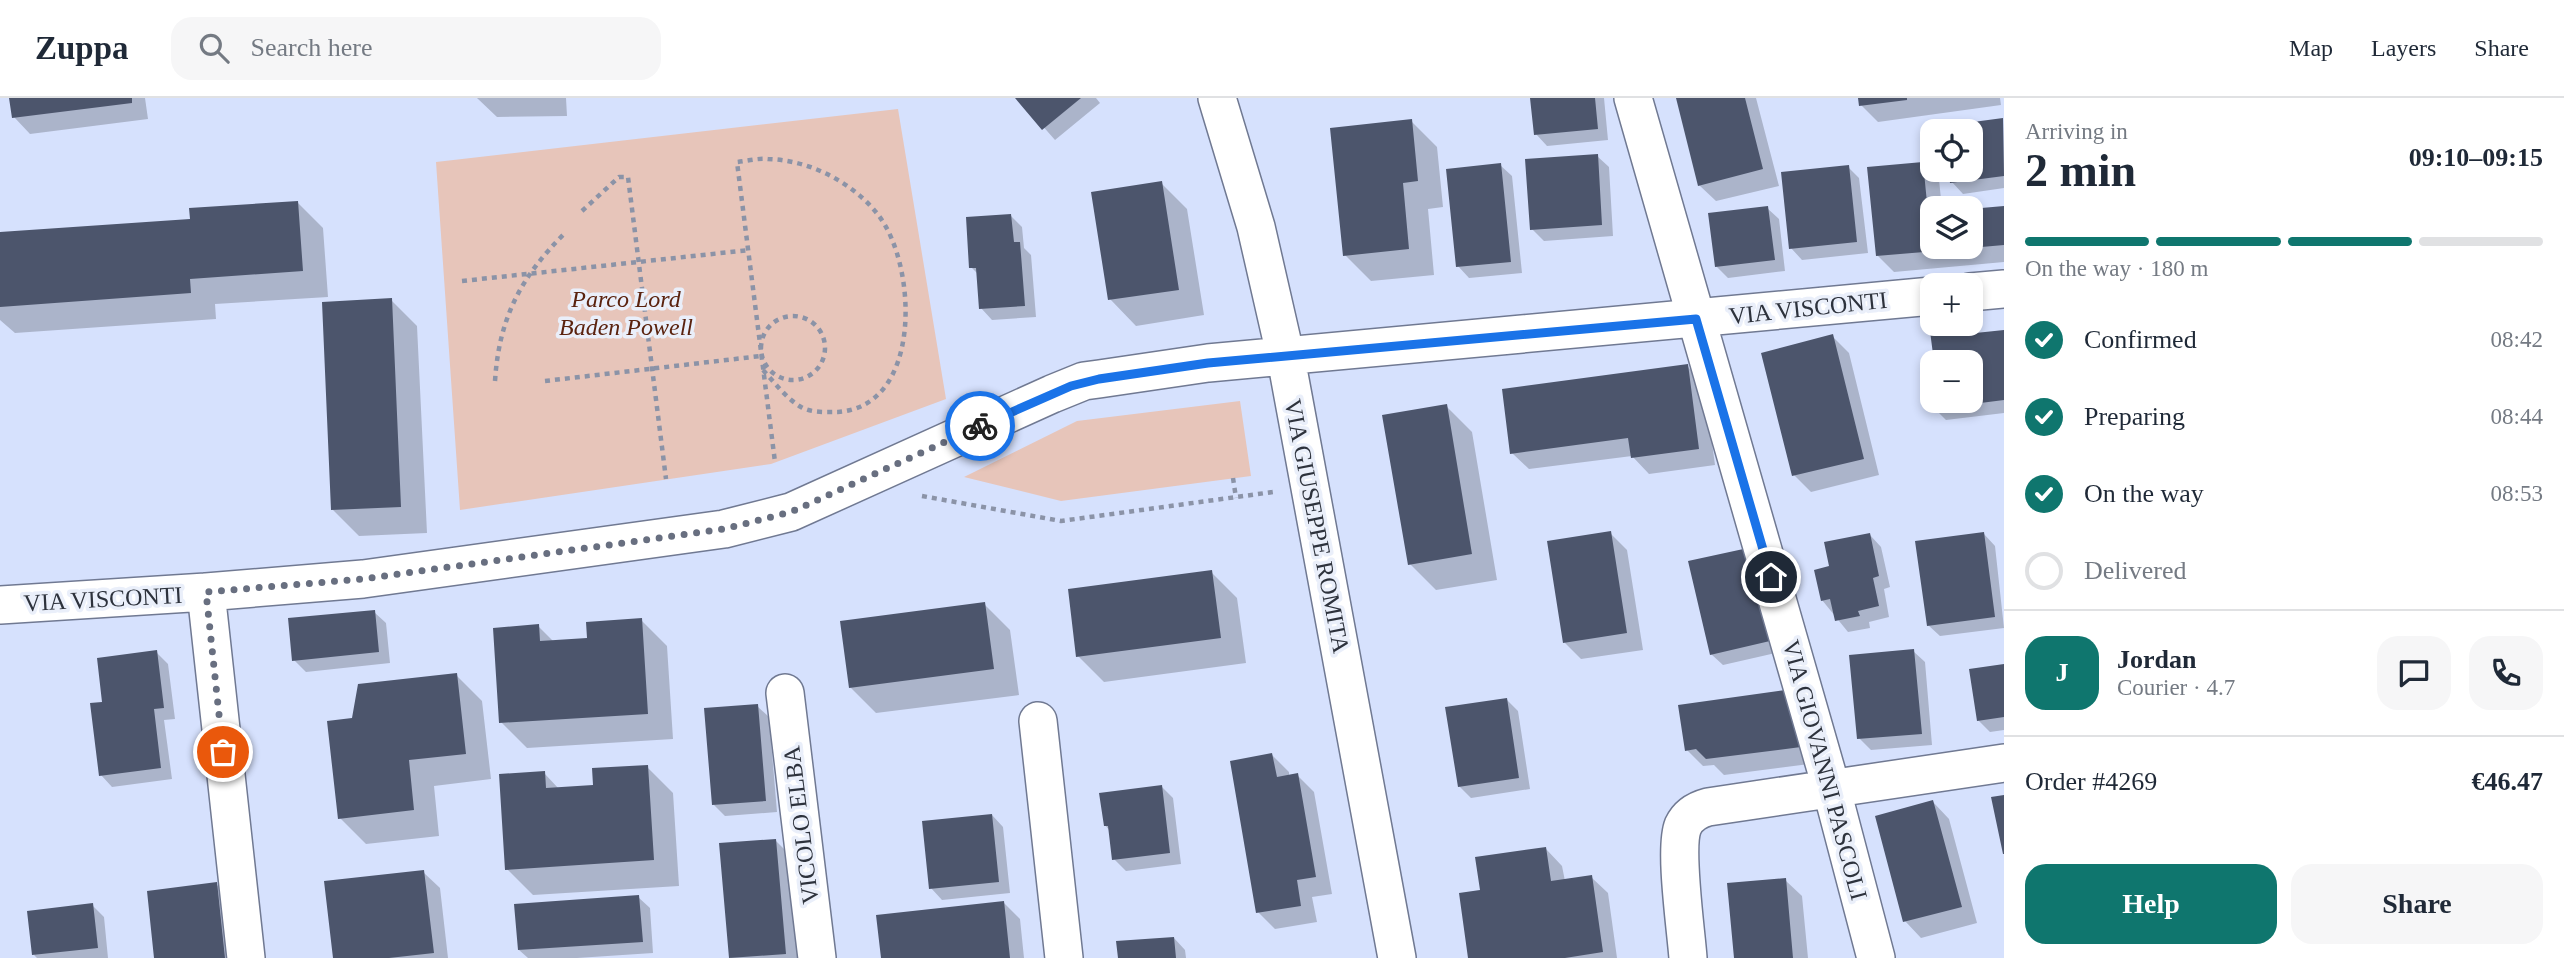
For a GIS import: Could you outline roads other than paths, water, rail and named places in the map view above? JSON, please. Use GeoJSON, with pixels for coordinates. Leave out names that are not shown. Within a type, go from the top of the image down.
{"type":"FeatureCollection","features":[{"type":"Feature","properties":{"kind":"street","name":"VIA GIUSEPPE ROMITA"},"geometry":{"type":"LineString","coordinates":[[1217,98],[1252,216],[1286,358],[1397,958]]}},
{"type":"Feature","properties":{"kind":"street","name":"VIA GIOVANNI PASCOLI"},"geometry":{"type":"LineString","coordinates":[[1633,98],[1831,787],[1876,958]]}},
{"type":"Feature","properties":{"kind":"street"},"geometry":{"type":"LineString","coordinates":[[1983,291],[2004,289]]}},
{"type":"Feature","properties":{"kind":"street","name":"VIA VISCONTI"},"geometry":{"type":"LineString","coordinates":[[0,605],[363,579],[736,527],[791,512],[1084,381],[1208,363],[1286,358],[1920,297]]}},
{"type":"Feature","properties":{"kind":"street"},"geometry":{"type":"LineString","coordinates":[[206,592],[246,958]]}},
{"type":"Feature","properties":{"kind":"street","name":"VICOLO ELBA"},"geometry":{"type":"LineString","coordinates":[[785,692],[817,958]]}},
{"type":"Feature","properties":{"kind":"street"},"geometry":{"type":"LineString","coordinates":[[1038,721],[1064,958]]}},
{"type":"Feature","properties":{"kind":"street"},"geometry":{"type":"LineString","coordinates":[[1688,958],[1679,842],[1684,823],[1690,815],[1709,807],[2004,763]]}},
{"type":"Feature","properties":{"kind":"park label","name":"Parco Lord Baden Powell"},"geometry":{"type":"Point","coordinates":[626,313]}}]}
